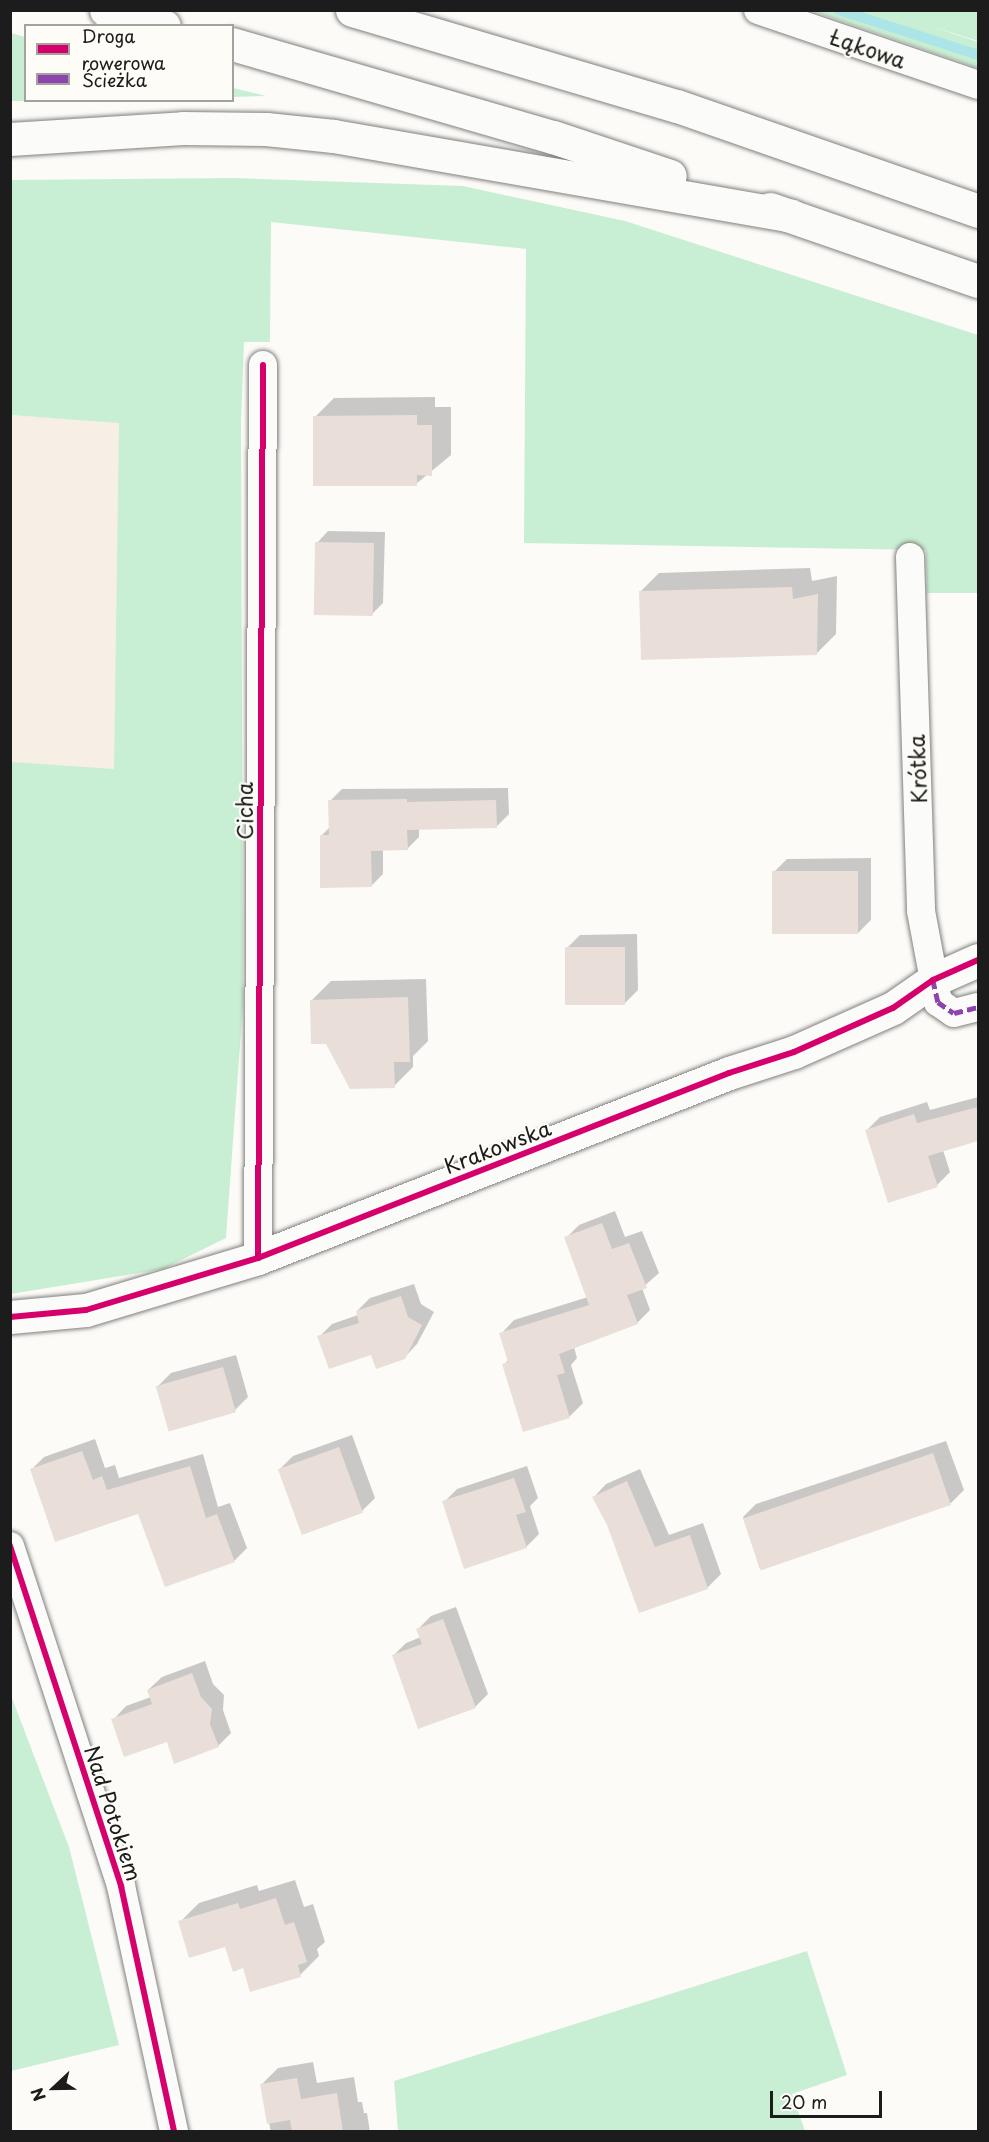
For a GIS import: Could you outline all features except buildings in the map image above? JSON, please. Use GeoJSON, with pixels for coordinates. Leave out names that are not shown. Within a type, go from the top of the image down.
{"type":"FeatureCollection","features":[{"type":"Feature","properties":{"kind":"main road"},"geometry":{"type":"LineString","coordinates":[[106,10],[157,24]]}},
{"type":"Feature","properties":{"kind":"main road"},"geometry":{"type":"LineString","coordinates":[[352,10],[677,106],[978,211]]}},
{"type":"Feature","properties":{"kind":"main road"},"geometry":{"type":"LineString","coordinates":[[234,45],[553,137],[978,281]]}},
{"type":"Feature","properties":{"kind":"main road"},"geometry":{"type":"LineString","coordinates":[[10,139],[183,128],[266,129],[334,136],[791,216]]}},
{"type":"Feature","properties":{"kind":"main road","name":"Krakowska"},"geometry":{"type":"LineString","coordinates":[[10,1317],[86,1310],[258,1258],[718,1077],[794,1052],[893,1008],[933,980],[978,960]]}},
{"type":"Feature","properties":{"kind":"street","name":"Łąkowa"},"geometry":{"type":"LineString","coordinates":[[758,10],[978,85]]}},
{"type":"Feature","properties":{"kind":"street","name":"Cicha"},"geometry":{"type":"LineString","coordinates":[[258,1258],[263,365]]}},
{"type":"Feature","properties":{"kind":"street","name":"Krótka"},"geometry":{"type":"LineString","coordinates":[[910,557],[921,911],[938,1002],[954,1013],[978,1007]]}},
{"type":"Feature","properties":{"kind":"street","name":"Nad Potokiem"},"geometry":{"type":"LineString","coordinates":[[10,1546],[121,1886],[174,2132]]}},
{"type":"Feature","properties":{"kind":"shaded area"},"geometry":{"type":"Polygon","coordinates":[[[10,415],[119,422],[243,1003],[11,995],[10,415]]]}},
{"type":"Feature","properties":{"kind":"green space"},"geometry":{"type":"Polygon","coordinates":[[[812,11],[978,11],[978,41],[931,26],[978,42],[978,68],[812,11]]]}},
{"type":"Feature","properties":{"kind":"green space"},"geometry":{"type":"Polygon","coordinates":[[[11,33],[24,37],[24,101],[11,101],[11,33]]]}},
{"type":"Feature","properties":{"kind":"green space"},"geometry":{"type":"Polygon","coordinates":[[[234,88],[266,96],[234,97],[234,88]]]}},
{"type":"Feature","properties":{"kind":"green space"},"geometry":{"type":"Polygon","coordinates":[[[236,178],[463,186],[625,221],[978,335],[978,593],[927,593],[926,550],[524,543],[526,249],[271,222],[270,342],[244,342],[241,424],[243,1003],[226,1238],[163,1269],[11,1294],[11,762],[114,769],[119,423],[11,415],[11,180],[236,178]]]}},
{"type":"Feature","properties":{"kind":"green space"},"geometry":{"type":"Polygon","coordinates":[[[10,1693],[69,1847],[119,2045],[11,2071],[10,1693]]]}},
{"type":"Feature","properties":{"kind":"green space"},"geometry":{"type":"Polygon","coordinates":[[[807,1951],[847,2075],[792,2094],[805,2131],[398,2131],[394,2081],[807,1951]]]}},
{"type":"Feature","properties":{"kind":"waterway"},"geometry":{"type":"LineString","coordinates":[[839,10],[978,55]]}},
{"type":"Feature","properties":{"kind":"marked path"},"geometry":{"type":"LineString","coordinates":[[933,980],[938,1002],[954,1013],[978,1007]]}},
{"type":"Feature","properties":{"kind":"cycle path"},"geometry":{"type":"LineString","coordinates":[[258,1258],[263,365]]}},
{"type":"Feature","properties":{"kind":"cycle path"},"geometry":{"type":"LineString","coordinates":[[10,1317],[86,1310],[258,1258],[729,1073],[794,1052],[893,1008],[933,980],[978,960]]}},
{"type":"Feature","properties":{"kind":"cycle path"},"geometry":{"type":"LineString","coordinates":[[10,1546],[121,1886],[174,2132]]}}]}
